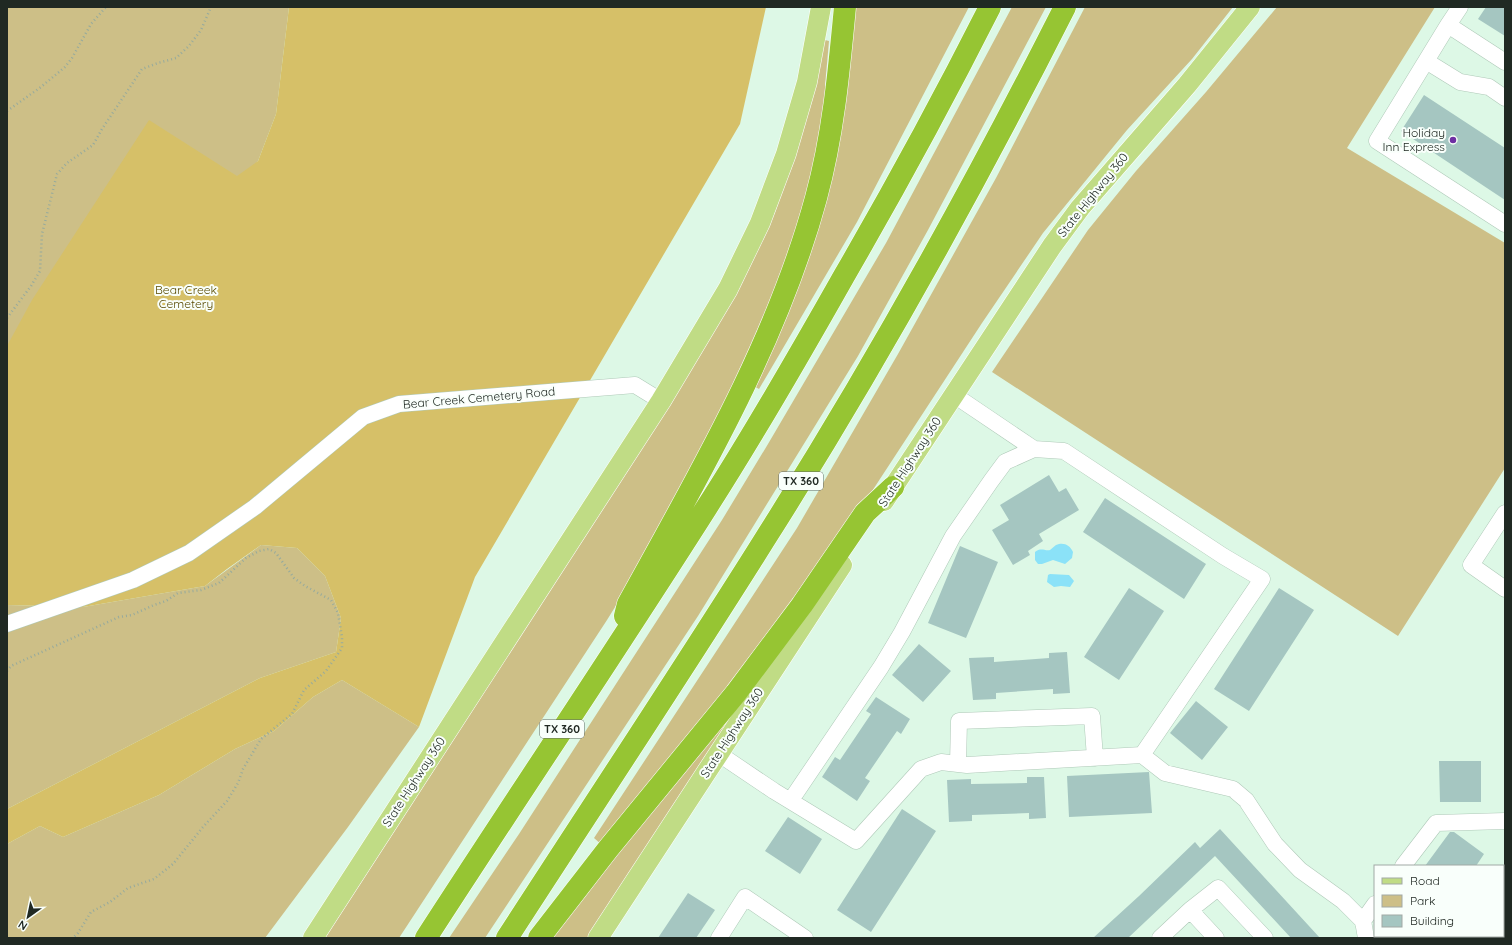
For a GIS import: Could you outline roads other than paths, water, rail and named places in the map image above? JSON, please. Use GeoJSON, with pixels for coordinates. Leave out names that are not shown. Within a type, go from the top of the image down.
{"type":"FeatureCollection","features":[{"type":"Feature","properties":{"kind":"highway"},"geometry":{"type":"LineString","coordinates":[[615,650],[628,604],[715,446],[762,345],[797,259],[816,198],[828,143],[837,86],[845,7]]}},
{"type":"Feature","properties":{"kind":"highway","name":"TX 360"},"geometry":{"type":"LineString","coordinates":[[426,938],[709,505],[822,316],[920,142],[990,7]]}},
{"type":"Feature","properties":{"kind":"highway","name":"TX 360"},"geometry":{"type":"LineString","coordinates":[[507,938],[765,539],[826,439],[934,254],[1028,81],[1065,7]]}},
{"type":"Feature","properties":{"kind":"highway"},"geometry":{"type":"LineString","coordinates":[[539,938],[608,849],[736,693],[802,605],[866,513],[893,487]]}},
{"type":"Feature","properties":{"kind":"main road","name":"State Highway 360"},"geometry":{"type":"LineString","coordinates":[[313,938],[661,401],[728,289],[760,223],[786,154],[807,82],[821,7]]}},
{"type":"Feature","properties":{"kind":"main road","name":"State Highway 360"},"geometry":{"type":"LineString","coordinates":[[598,938],[1052,246],[1080,208],[1187,85],[1250,7]]}},
{"type":"Feature","properties":{"kind":"street"},"geometry":{"type":"LineString","coordinates":[[1460,7],[1377,141],[1505,224]]}},
{"type":"Feature","properties":{"kind":"street"},"geometry":{"type":"LineString","coordinates":[[1448,25],[1505,62]]}},
{"type":"Feature","properties":{"kind":"street"},"geometry":{"type":"LineString","coordinates":[[1426,61],[1460,82],[1490,88],[1505,98]]}},
{"type":"Feature","properties":{"kind":"street","name":"Bear Creek Cemetery Road"},"geometry":{"type":"LineString","coordinates":[[7,624],[133,580],[189,553],[255,506],[363,417],[399,404],[635,385],[661,401]]}},
{"type":"Feature","properties":{"kind":"street"},"geometry":{"type":"LineString","coordinates":[[954,395],[1034,449]]}},
{"type":"Feature","properties":{"kind":"street"},"geometry":{"type":"LineString","coordinates":[[790,800],[880,667],[902,632],[953,536],[991,481],[1005,462],[1034,449],[1064,451],[1223,556],[1262,579],[1142,755]]}},
{"type":"Feature","properties":{"kind":"street"},"geometry":{"type":"LineString","coordinates":[[1505,513],[1471,565],[1505,588]]}},
{"type":"Feature","properties":{"kind":"street"},"geometry":{"type":"LineString","coordinates":[[958,764],[958,721],[1092,716],[1094,758]]}},
{"type":"Feature","properties":{"kind":"street"},"geometry":{"type":"LineString","coordinates":[[719,754],[770,788],[856,841],[921,769],[941,762],[967,765],[1142,755],[1165,773],[1232,789],[1246,800],[1275,844],[1300,870],[1343,901],[1363,921],[1366,938]]}},
{"type":"Feature","properties":{"kind":"street"},"geometry":{"type":"LineString","coordinates":[[1404,865],[1436,823],[1505,821]]}},
{"type":"Feature","properties":{"kind":"street"},"geometry":{"type":"LineString","coordinates":[[1160,938],[1190,910],[1218,888],[1265,938]]}},
{"type":"Feature","properties":{"kind":"street"},"geometry":{"type":"LineString","coordinates":[[719,938],[745,898],[806,938]]}},
{"type":"Feature","properties":{"kind":"street"},"geometry":{"type":"LineString","coordinates":[[1363,921],[1374,905]]}},
{"type":"Feature","properties":{"kind":"street"},"geometry":{"type":"LineString","coordinates":[[1190,910],[1216,938]]}},
{"type":"Feature","properties":{"kind":"water"},"geometry":{"type":"Polygon","coordinates":[[[1059,544],[1068,545],[1071,548],[1073,552],[1072,558],[1065,564],[1053,560],[1038,564],[1035,560],[1035,552],[1041,549],[1050,550],[1059,544]]]}},
{"type":"Feature","properties":{"kind":"water"},"geometry":{"type":"Polygon","coordinates":[[[1048,575],[1069,575],[1074,581],[1070,587],[1054,587],[1047,582],[1048,575]]]}},
{"type":"Feature","properties":{"kind":"place","name":"Holiday Inn Express"},"geometry":{"type":"Point","coordinates":[1453,140]}},
{"type":"Feature","properties":{"kind":"park label","name":"Bear Creek Cemetery"},"geometry":{"type":"Point","coordinates":[186,297]}}]}
